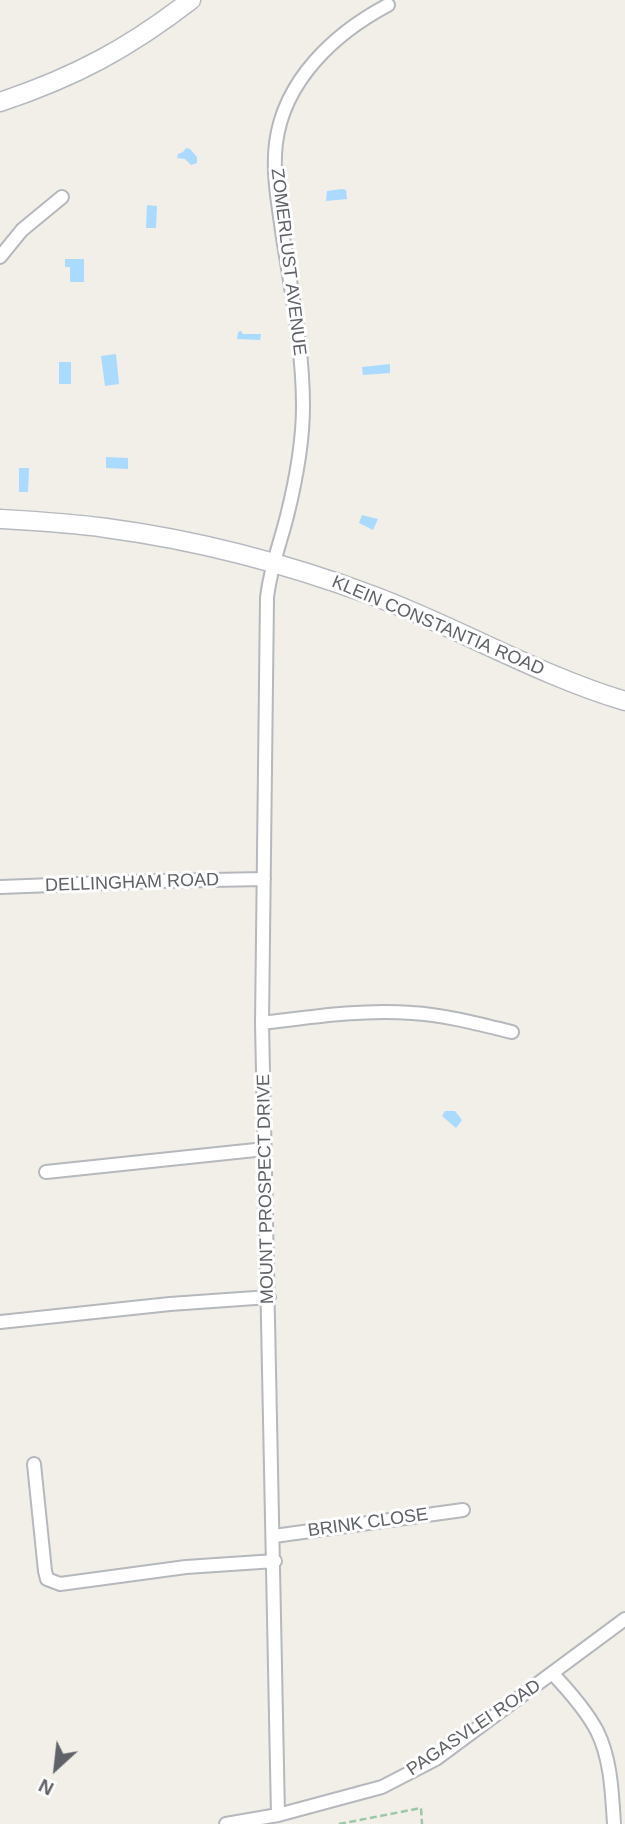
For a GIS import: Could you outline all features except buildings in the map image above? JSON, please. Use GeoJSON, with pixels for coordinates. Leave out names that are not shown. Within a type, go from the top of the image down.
{"type":"FeatureCollection","features":[{"type":"Feature","properties":{"kind":"street"},"geometry":{"type":"LineString","coordinates":[[0,102],[60,80],[111,56],[154,29],[191,0]]}},
{"type":"Feature","properties":{"kind":"street","name":"ZOMERLUST AVENUE"},"geometry":{"type":"LineString","coordinates":[[272,563],[286,517],[303,436],[298,330],[276,185],[276,142],[288,102],[320,55],[347,29],[388,5]]}},
{"type":"Feature","properties":{"kind":"street"},"geometry":{"type":"LineString","coordinates":[[0,257],[22,230],[62,197]]}},
{"type":"Feature","properties":{"kind":"street","name":"KLEIN CONSTANTIA ROAD"},"geometry":{"type":"LineString","coordinates":[[0,519],[120,530],[205,546],[272,563],[375,596],[574,684],[625,701]]}},
{"type":"Feature","properties":{"kind":"street","name":"MOUNT PROSPECT DRIVE"},"geometry":{"type":"LineString","coordinates":[[272,563],[267,598],[262,1023],[275,1561],[278,1815]]}},
{"type":"Feature","properties":{"kind":"street","name":"DELLINGHAM ROAD"},"geometry":{"type":"LineString","coordinates":[[0,887],[264,879]]}},
{"type":"Feature","properties":{"kind":"street"},"geometry":{"type":"LineString","coordinates":[[262,1023],[353,1014],[410,1013],[444,1016],[512,1032]]}},
{"type":"Feature","properties":{"kind":"street"},"geometry":{"type":"LineString","coordinates":[[46,1172],[265,1149]]}},
{"type":"Feature","properties":{"kind":"street"},"geometry":{"type":"LineString","coordinates":[[0,1322],[145,1306],[269,1297]]}},
{"type":"Feature","properties":{"kind":"street"},"geometry":{"type":"LineString","coordinates":[[34,1464],[45,1571],[47,1579],[52,1583],[80,1583],[187,1567],[275,1561]]}},
{"type":"Feature","properties":{"kind":"street","name":"BRINK CLOSE"},"geometry":{"type":"LineString","coordinates":[[274,1536],[463,1510]]}},
{"type":"Feature","properties":{"kind":"street","name":"PAGASVLEI ROAD"},"geometry":{"type":"LineString","coordinates":[[226,1824],[278,1815],[382,1787],[398,1780],[436,1759],[625,1619]]}},
{"type":"Feature","properties":{"kind":"street"},"geometry":{"type":"LineString","coordinates":[[553,1674],[583,1709],[598,1732],[607,1763],[614,1824]]}},
{"type":"Feature","properties":{"kind":"path"},"geometry":{"type":"LineString","coordinates":[[339,1824],[421,1808],[422,1824]]}},
{"type":"Feature","properties":{"kind":"water"},"geometry":{"type":"Polygon","coordinates":[[[186,148],[197,157],[197,163],[191,165],[185,159],[177,158],[186,148]]]}},
{"type":"Feature","properties":{"kind":"water"},"geometry":{"type":"Polygon","coordinates":[[[346,190],[347,199],[326,201],[327,191],[346,190]]]}},
{"type":"Feature","properties":{"kind":"water"},"geometry":{"type":"Polygon","coordinates":[[[147,205],[157,206],[156,228],[146,228],[147,205]]]}},
{"type":"Feature","properties":{"kind":"water"},"geometry":{"type":"Polygon","coordinates":[[[65,259],[84,259],[84,282],[70,282],[70,267],[65,267],[65,259]]]}},
{"type":"Feature","properties":{"kind":"water"},"geometry":{"type":"Polygon","coordinates":[[[238,332],[243,334],[261,334],[260,340],[237,339],[238,332]]]}},
{"type":"Feature","properties":{"kind":"water"},"geometry":{"type":"Polygon","coordinates":[[[116,354],[119,384],[105,386],[101,356],[116,354]]]}},
{"type":"Feature","properties":{"kind":"water"},"geometry":{"type":"Polygon","coordinates":[[[59,362],[71,362],[71,384],[59,384],[59,362]]]}},
{"type":"Feature","properties":{"kind":"water"},"geometry":{"type":"Polygon","coordinates":[[[390,364],[390,373],[363,375],[362,367],[390,364]]]}},
{"type":"Feature","properties":{"kind":"water"},"geometry":{"type":"Polygon","coordinates":[[[106,457],[128,458],[128,469],[106,468],[106,457]]]}},
{"type":"Feature","properties":{"kind":"water"},"geometry":{"type":"Polygon","coordinates":[[[19,468],[29,468],[28,492],[19,492],[19,468]]]}},
{"type":"Feature","properties":{"kind":"water"},"geometry":{"type":"Polygon","coordinates":[[[362,515],[378,519],[373,530],[359,523],[362,515]]]}},
{"type":"Feature","properties":{"kind":"water"},"geometry":{"type":"Polygon","coordinates":[[[445,1111],[455,1111],[462,1120],[456,1128],[442,1116],[445,1111]]]}}]}
